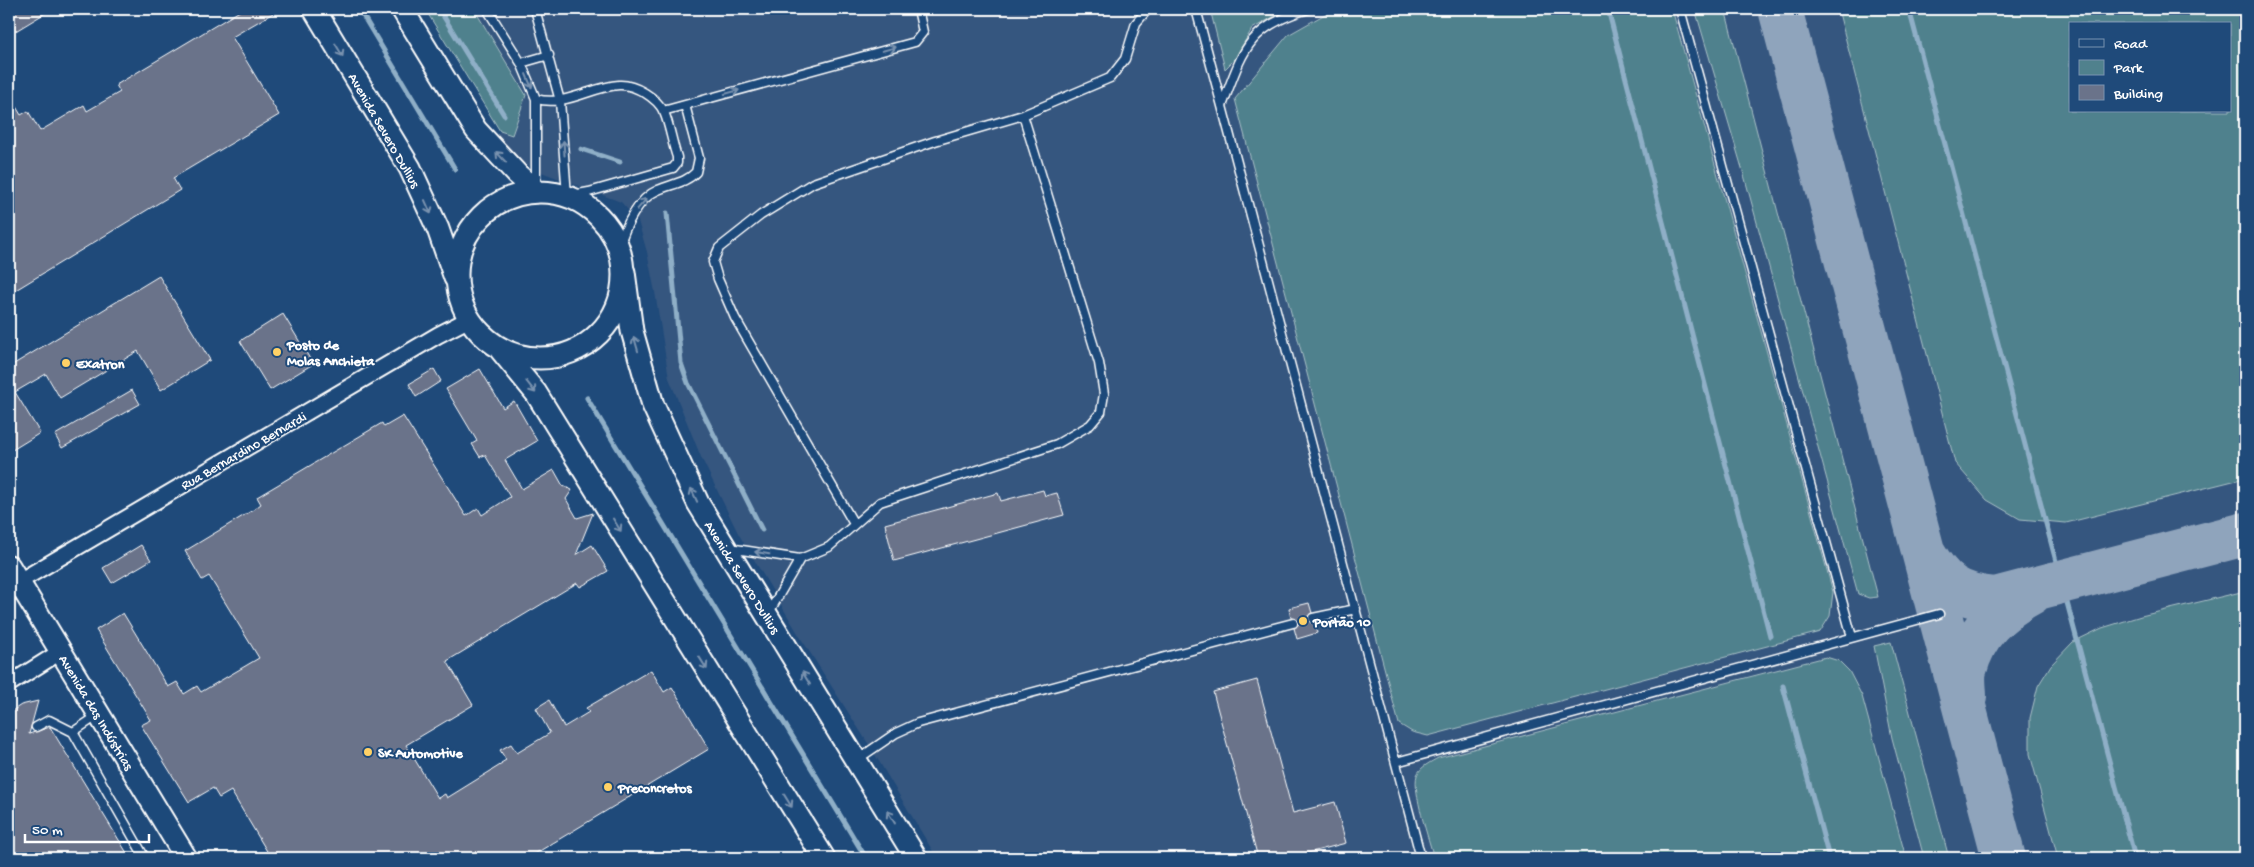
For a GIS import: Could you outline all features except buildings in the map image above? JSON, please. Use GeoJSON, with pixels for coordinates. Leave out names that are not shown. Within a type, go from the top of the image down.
{"type":"FeatureCollection","features":[{"type":"Feature","properties":{"kind":"main road","name":"Avenida Severo Dullius"},"geometry":{"type":"LineString","coordinates":[[314,9],[410,168],[438,229],[457,284]]}},
{"type":"Feature","properties":{"kind":"main road"},"geometry":{"type":"LineString","coordinates":[[402,9],[476,130],[517,174],[536,191]]}},
{"type":"Feature","properties":{"kind":"main road"},"geometry":{"type":"LineString","coordinates":[[500,349],[520,357],[540,360],[562,357],[583,348],[600,334],[614,316],[622,295],[624,272],[619,246],[606,224],[588,207],[567,196],[536,191],[503,200],[486,212],[472,226],[462,244],[457,284],[461,302],[469,320],[483,336],[500,349],[536,393],[824,858]]}},
{"type":"Feature","properties":{"kind":"main road","name":"Avenida Severo Dullius"},"geometry":{"type":"LineString","coordinates":[[624,272],[632,330],[653,405],[698,503],[916,858]]}},
{"type":"Feature","properties":{"kind":"main road","name":"Avenida das Indústrias"},"geometry":{"type":"LineString","coordinates":[[14,574],[186,858]]}},
{"type":"Feature","properties":{"kind":"street","name":"Rua Bernardino Bernardi"},"geometry":{"type":"LineString","coordinates":[[14,574],[438,335],[469,320]]}},
{"type":"Feature","properties":{"kind":"street"},"geometry":{"type":"LineString","coordinates":[[9,684],[60,652]]}},
{"type":"Feature","properties":{"kind":"lane"},"geometry":{"type":"LineString","coordinates":[[487,9],[521,63],[536,99],[536,191]]}},
{"type":"Feature","properties":{"kind":"lane"},"geometry":{"type":"LineString","coordinates":[[535,9],[560,101],[567,196],[589,192],[673,168],[676,163],[663,111],[648,95],[638,89],[619,85],[560,101],[536,99]]}},
{"type":"Feature","properties":{"kind":"lane"},"geometry":{"type":"LineString","coordinates":[[663,111],[915,42],[921,37],[923,32],[918,9]]}},
{"type":"Feature","properties":{"kind":"lane"},"geometry":{"type":"LineString","coordinates":[[854,524],[735,318],[713,262],[720,248],[761,215],[813,182],[935,141],[1023,115],[1110,78],[1125,59],[1136,23],[1148,9]]}},
{"type":"Feature","properties":{"kind":"lane"},"geometry":{"type":"LineString","coordinates":[[1196,9],[1421,858]]}},
{"type":"Feature","properties":{"kind":"lane"},"geometry":{"type":"LineString","coordinates":[[1222,106],[1242,53],[1265,27],[1286,15],[1308,9]]}},
{"type":"Feature","properties":{"kind":"lane"},"geometry":{"type":"LineString","coordinates":[[1680,9],[1852,637]]}},
{"type":"Feature","properties":{"kind":"lane"},"geometry":{"type":"LineString","coordinates":[[521,63],[548,55]]}},
{"type":"Feature","properties":{"kind":"lane"},"geometry":{"type":"LineString","coordinates":[[619,246],[627,224],[644,200],[655,190],[686,180],[696,172],[699,158],[685,105]]}},
{"type":"Feature","properties":{"kind":"lane"},"geometry":{"type":"LineString","coordinates":[[725,547],[800,560],[829,547],[880,502],[1056,444],[1090,425],[1101,412],[1104,394],[1099,363],[1023,115]]}},
{"type":"Feature","properties":{"kind":"lane"},"geometry":{"type":"LineString","coordinates":[[767,615],[800,560]]}},
{"type":"Feature","properties":{"kind":"lane"},"geometry":{"type":"LineString","coordinates":[[1313,618],[1356,609]]}},
{"type":"Feature","properties":{"kind":"lane"},"geometry":{"type":"LineString","coordinates":[[1396,762],[1939,614]]}},
{"type":"Feature","properties":{"kind":"lane"},"geometry":{"type":"LineString","coordinates":[[856,760],[880,743],[918,723],[1293,624]]}},
{"type":"Feature","properties":{"kind":"lane"},"geometry":{"type":"LineString","coordinates":[[73,732],[99,715]]}},
{"type":"Feature","properties":{"kind":"lane"},"geometry":{"type":"LineString","coordinates":[[36,727],[49,720],[73,732],[145,858]]}},
{"type":"Feature","properties":{"kind":"shaded area"},"geometry":{"type":"Polygon","coordinates":[[[425,9],[2245,9],[2245,858],[937,858],[738,533],[701,457],[669,378],[655,292],[647,252],[638,221],[621,202],[536,170],[511,156],[495,140],[500,131],[425,9]]]}},
{"type":"Feature","properties":{"kind":"green space"},"geometry":{"type":"Polygon","coordinates":[[[425,9],[474,9],[526,95],[512,135],[500,131],[425,9]]]}},
{"type":"Feature","properties":{"kind":"green space"},"geometry":{"type":"Polygon","coordinates":[[[1210,9],[1287,9],[1252,29],[1234,60],[1225,69],[1210,9]]]}},
{"type":"Feature","properties":{"kind":"green space"},"geometry":{"type":"Polygon","coordinates":[[[1340,9],[1672,9],[1833,592],[1830,616],[1820,632],[1428,736],[1412,732],[1399,724],[1235,99],[1288,35],[1327,13],[1340,9]]]}},
{"type":"Feature","properties":{"kind":"green space"},"geometry":{"type":"Polygon","coordinates":[[[1695,9],[1725,9],[1878,597],[1869,598],[1858,594],[1744,175],[1695,9]]]}},
{"type":"Feature","properties":{"kind":"green space"},"geometry":{"type":"Polygon","coordinates":[[[1838,9],[2239,9],[2245,31],[2245,478],[2066,523],[2020,519],[1987,500],[1955,463],[1838,9]]]}},
{"type":"Feature","properties":{"kind":"green space"},"geometry":{"type":"Polygon","coordinates":[[[2245,591],[2245,858],[2058,858],[2030,754],[2030,718],[2038,686],[2051,665],[2073,642],[2102,628],[2141,616],[2245,591]]]}},
{"type":"Feature","properties":{"kind":"green space"},"geometry":{"type":"Polygon","coordinates":[[[1891,642],[1949,858],[1924,858],[1892,738],[1874,646],[1891,642]]]}},
{"type":"Feature","properties":{"kind":"green space"},"geometry":{"type":"Polygon","coordinates":[[[1826,657],[1839,661],[1849,671],[1862,696],[1906,858],[1434,858],[1422,816],[1416,782],[1417,775],[1421,770],[1438,758],[1826,657]]]}},
{"type":"Feature","properties":{"kind":"waterway"},"geometry":{"type":"LineString","coordinates":[[359,9],[455,169]]}},
{"type":"Feature","properties":{"kind":"waterway"},"geometry":{"type":"LineString","coordinates":[[439,9],[504,115]]}},
{"type":"Feature","properties":{"kind":"waterway"},"geometry":{"type":"LineString","coordinates":[[1608,9],[1770,636]]}},
{"type":"Feature","properties":{"kind":"waterway"},"geometry":{"type":"LineString","coordinates":[[1909,9],[2135,858]]}},
{"type":"Feature","properties":{"kind":"waterway"},"geometry":{"type":"LineString","coordinates":[[581,149],[620,162]]}},
{"type":"Feature","properties":{"kind":"waterway"},"geometry":{"type":"LineString","coordinates":[[667,213],[681,363],[688,383],[762,530]]}},
{"type":"Feature","properties":{"kind":"waterway"},"geometry":{"type":"LineString","coordinates":[[587,398],[866,858]]}},
{"type":"Feature","properties":{"kind":"waterway"},"geometry":{"type":"LineString","coordinates":[[1783,686],[1829,858]]}},
{"type":"Feature","properties":{"kind":"taxiway"},"geometry":{"type":"LineString","coordinates":[[1780,9],[2004,858]]}},
{"type":"Feature","properties":{"kind":"taxiway"},"geometry":{"type":"LineString","coordinates":[[1924,553],[1937,573],[1952,586],[1970,595],[1995,599],[2245,534]]}},
{"type":"Feature","properties":{"kind":"taxiway"},"geometry":{"type":"LineString","coordinates":[[1965,697],[1965,670],[1975,644],[1998,615],[2031,593]]}},
{"type":"Feature","properties":{"kind":"place","name":"Posto de Molas Anchieta"},"geometry":{"type":"Point","coordinates":[277,352]}},
{"type":"Feature","properties":{"kind":"place","name":"Exatron"},"geometry":{"type":"Point","coordinates":[66,363]}},
{"type":"Feature","properties":{"kind":"place","name":"Portão 10"},"geometry":{"type":"Point","coordinates":[1303,621]}},
{"type":"Feature","properties":{"kind":"place","name":"SK Automotive"},"geometry":{"type":"Point","coordinates":[368,752]}},
{"type":"Feature","properties":{"kind":"place","name":"Preconcretos"},"geometry":{"type":"Point","coordinates":[608,787]}}]}
